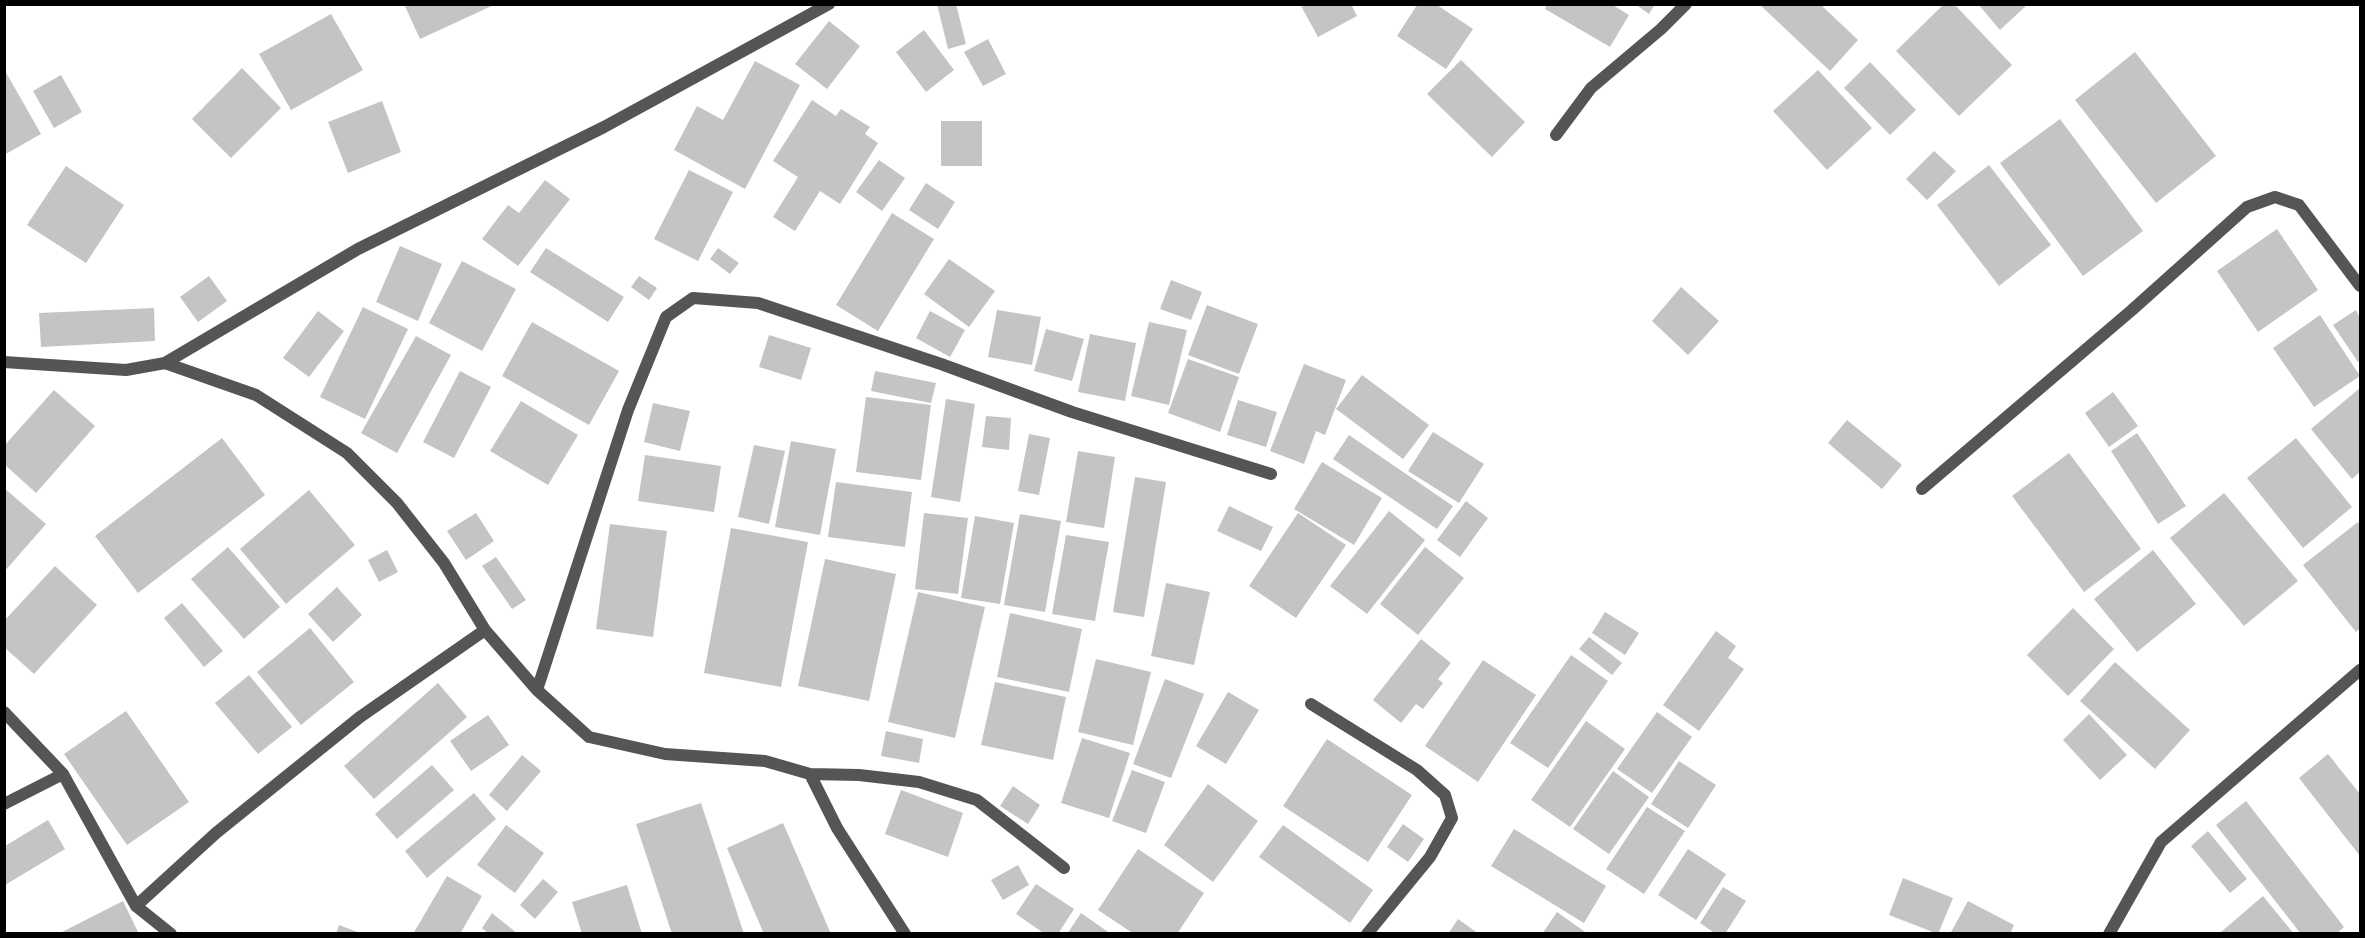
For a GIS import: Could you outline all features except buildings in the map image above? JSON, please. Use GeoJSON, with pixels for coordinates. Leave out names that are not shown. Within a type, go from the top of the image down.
{"type":"FeatureCollection","features":[{"type":"Feature","properties":{"kind":"street"},"geometry":{"type":"LineString","coordinates":[[4,362],[126,370],[165,363],[358,249],[604,127],[829,4]]}},
{"type":"Feature","properties":{"kind":"street"},"geometry":{"type":"LineString","coordinates":[[1556,135],[1591,88],[1661,29],[1686,4]]}},
{"type":"Feature","properties":{"kind":"street"},"geometry":{"type":"LineString","coordinates":[[1922,489],[2132,310],[2247,207],[2275,197],[2299,205],[2361,286]]}},
{"type":"Feature","properties":{"kind":"street"},"geometry":{"type":"LineString","coordinates":[[537,690],[633,400],[666,317],[693,298],[758,303],[941,364],[1072,412],[1271,474]]}},
{"type":"Feature","properties":{"kind":"street"},"geometry":{"type":"LineString","coordinates":[[165,363],[256,395],[346,453],[397,503],[444,563],[485,630],[537,690],[589,737],[665,754],[765,761],[810,774],[859,775],[919,782],[977,800],[1065,868]]}},
{"type":"Feature","properties":{"kind":"street"},"geometry":{"type":"LineString","coordinates":[[136,906],[216,833],[360,717],[485,630]]}},
{"type":"Feature","properties":{"kind":"street"},"geometry":{"type":"LineString","coordinates":[[2109,933],[2162,842],[2361,670]]}},
{"type":"Feature","properties":{"kind":"street"},"geometry":{"type":"LineString","coordinates":[[1311,704],[1417,770],[1445,795],[1452,818],[1430,857],[1367,933]]}},
{"type":"Feature","properties":{"kind":"street"},"geometry":{"type":"LineString","coordinates":[[4,712],[63,774],[136,906],[171,933]]}},
{"type":"Feature","properties":{"kind":"street"},"geometry":{"type":"LineString","coordinates":[[4,804],[63,774]]}},
{"type":"Feature","properties":{"kind":"street"},"geometry":{"type":"LineString","coordinates":[[810,774],[837,828],[905,933]]}}]}
